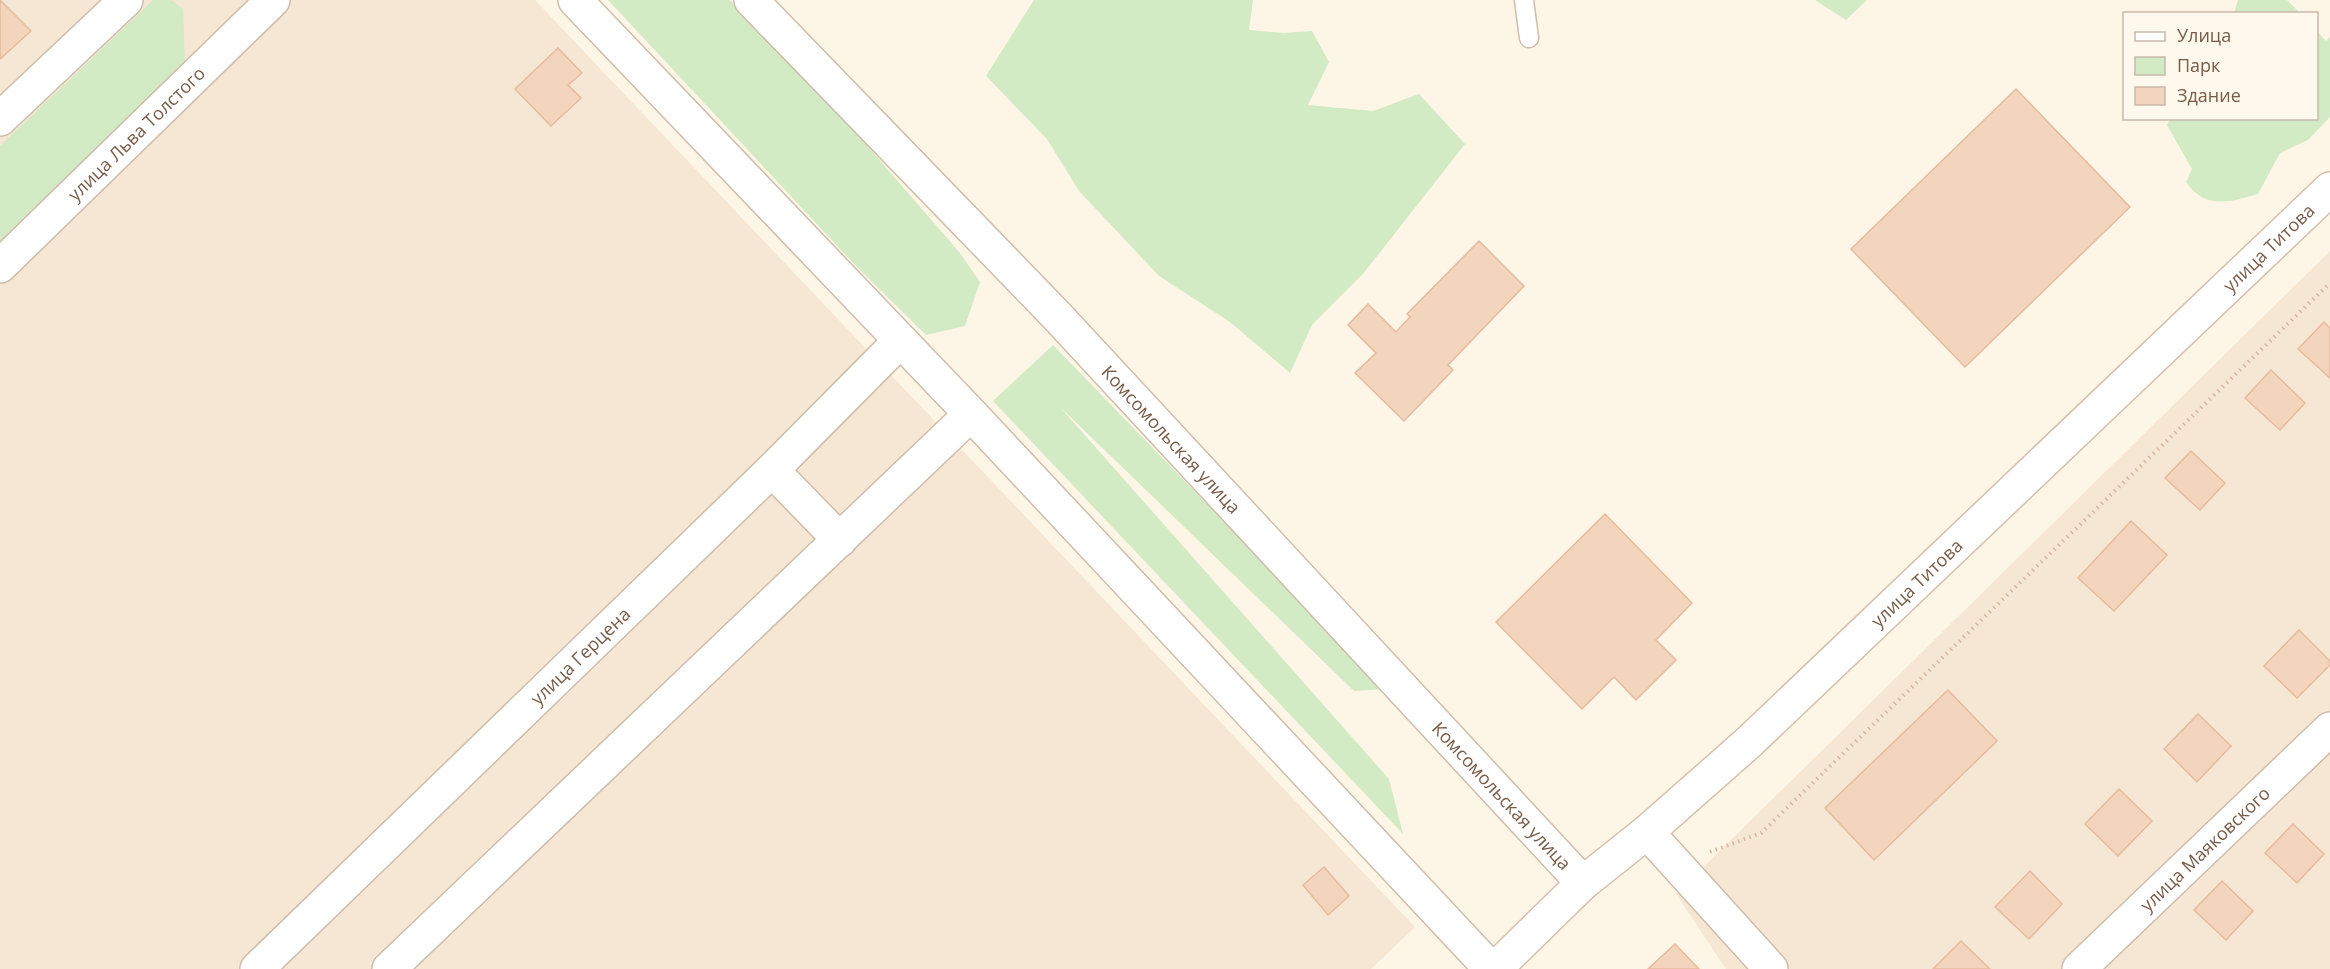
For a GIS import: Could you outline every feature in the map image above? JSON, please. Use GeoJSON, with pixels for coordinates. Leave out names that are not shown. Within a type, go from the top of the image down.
{"type":"FeatureCollection","features":[{"type":"Feature","properties":{"kind":"street"},"geometry":{"type":"LineString","coordinates":[[0,119],[126,0]]}},
{"type":"Feature","properties":{"kind":"street","name":"улица Льва Толстого"},"geometry":{"type":"LineString","coordinates":[[0,266],[273,0]]}},
{"type":"Feature","properties":{"kind":"street"},"geometry":{"type":"LineString","coordinates":[[574,0],[971,414],[1493,969]]}},
{"type":"Feature","properties":{"kind":"street","name":"Комсомольская улица"},"geometry":{"type":"LineString","coordinates":[[751,0],[1058,316],[1583,883]]}},
{"type":"Feature","properties":{"kind":"street","name":"улица Титова"},"geometry":{"type":"LineString","coordinates":[[1493,969],[1583,883],[1647,832],[1748,743],[2330,189]]}},
{"type":"Feature","properties":{"kind":"street","name":"улица Герцена"},"geometry":{"type":"LineString","coordinates":[[257,969],[772,470],[900,341]]}},
{"type":"Feature","properties":{"kind":"street"},"geometry":{"type":"LineString","coordinates":[[389,969],[971,414]]}},
{"type":"Feature","properties":{"kind":"street"},"geometry":{"type":"LineString","coordinates":[[772,470],[840,540]]}},
{"type":"Feature","properties":{"kind":"street","name":"улица Маяковского"},"geometry":{"type":"LineString","coordinates":[[2079,969],[2330,729]]}},
{"type":"Feature","properties":{"kind":"street"},"geometry":{"type":"LineString","coordinates":[[1647,832],[1771,969]]}},
{"type":"Feature","properties":{"kind":"lane"},"geometry":{"type":"LineString","coordinates":[[1524,0],[1529,38]]}},
{"type":"Feature","properties":{"kind":"path"},"geometry":{"type":"LineString","coordinates":[[1678,864],[1761,833],[2330,283]]}},
{"type":"Feature","properties":{"kind":"shaded area"},"geometry":{"type":"Polygon","coordinates":[[[0,0],[535,0],[1415,927],[1371,969],[0,969],[0,0]]]}},
{"type":"Feature","properties":{"kind":"shaded area"},"geometry":{"type":"Polygon","coordinates":[[[2330,251],[2330,969],[1726,969],[1676,894],[2330,251]]]}},
{"type":"Feature","properties":{"kind":"green space"},"geometry":{"type":"Polygon","coordinates":[[[153,0],[171,0],[183,9],[185,63],[0,240],[0,146],[153,0]]]}},
{"type":"Feature","properties":{"kind":"green space"},"geometry":{"type":"Polygon","coordinates":[[[608,0],[730,0],[825,97],[960,253],[980,282],[965,326],[926,335],[856,266],[608,0]]]}},
{"type":"Feature","properties":{"kind":"green space"},"geometry":{"type":"Polygon","coordinates":[[[1034,0],[1253,0],[1249,30],[1283,33],[1312,31],[1329,62],[1308,105],[1373,111],[1419,94],[1465,144],[1363,274],[1312,325],[1290,373],[1230,322],[1159,276],[1079,191],[1047,139],[986,76],[1034,0]]]}},
{"type":"Feature","properties":{"kind":"green space"},"geometry":{"type":"Polygon","coordinates":[[[1815,0],[1867,0],[1846,20],[1815,0]]]}},
{"type":"Feature","properties":{"kind":"green space"},"geometry":{"type":"Polygon","coordinates":[[[2238,0],[2287,0],[2299,12],[2234,12],[2238,0]]]}},
{"type":"Feature","properties":{"kind":"green space"},"geometry":{"type":"Polygon","coordinates":[[[2318,32],[2326,41],[2330,37],[2330,117],[2308,140],[2280,153],[2258,194],[2219,202],[2201,197],[2193,191],[2186,182],[2192,169],[2167,125],[2170,120],[2318,120],[2318,32]]]}},
{"type":"Feature","properties":{"kind":"green space"},"geometry":{"type":"Polygon","coordinates":[[[1053,345],[1386,689],[1354,691],[1060,407],[1389,779],[1403,834],[993,401],[1053,345]]]}},
{"type":"Feature","properties":{"kind":"building"},"geometry":{"type":"Polygon","coordinates":[[[0,0],[31,31],[0,59],[0,0]]]}},
{"type":"Feature","properties":{"kind":"building"},"geometry":{"type":"Polygon","coordinates":[[[558,48],[582,73],[568,85],[581,98],[551,126],[515,89],[558,48]]]}},
{"type":"Feature","properties":{"kind":"building"},"geometry":{"type":"Polygon","coordinates":[[[2016,89],[2130,207],[1965,367],[1851,249],[2016,89]]]}},
{"type":"Feature","properties":{"kind":"building"},"geometry":{"type":"Polygon","coordinates":[[[1479,241],[1524,286],[1448,365],[1453,370],[1404,421],[1355,373],[1376,353],[1348,325],[1368,304],[1396,332],[1410,317],[1407,314],[1479,241]]]}},
{"type":"Feature","properties":{"kind":"building"},"geometry":{"type":"Polygon","coordinates":[[[2324,322],[2330,328],[2330,378],[2298,349],[2324,322]]]}},
{"type":"Feature","properties":{"kind":"building"},"geometry":{"type":"Polygon","coordinates":[[[2271,370],[2305,403],[2280,430],[2245,398],[2271,370]]]}},
{"type":"Feature","properties":{"kind":"building"},"geometry":{"type":"Polygon","coordinates":[[[2191,451],[2225,483],[2200,510],[2165,478],[2191,451]]]}},
{"type":"Feature","properties":{"kind":"building"},"geometry":{"type":"Polygon","coordinates":[[[1605,514],[1692,603],[1656,640],[1676,660],[1636,700],[1614,677],[1582,709],[1496,622],[1605,514]]]}},
{"type":"Feature","properties":{"kind":"building"},"geometry":{"type":"Polygon","coordinates":[[[2131,521],[2167,555],[2114,611],[2078,578],[2131,521]]]}},
{"type":"Feature","properties":{"kind":"building"},"geometry":{"type":"Polygon","coordinates":[[[2299,630],[2330,661],[2330,665],[2297,698],[2264,666],[2299,630]]]}},
{"type":"Feature","properties":{"kind":"building"},"geometry":{"type":"Polygon","coordinates":[[[1948,690],[1997,741],[1874,860],[1825,808],[1948,690]]]}},
{"type":"Feature","properties":{"kind":"building"},"geometry":{"type":"Polygon","coordinates":[[[2198,714],[2231,746],[2197,782],[2164,749],[2198,714]]]}},
{"type":"Feature","properties":{"kind":"building"},"geometry":{"type":"Polygon","coordinates":[[[2119,789],[2152,821],[2118,856],[2085,824],[2119,789]]]}},
{"type":"Feature","properties":{"kind":"building"},"geometry":{"type":"Polygon","coordinates":[[[2293,824],[2324,854],[2297,883],[2265,853],[2293,824]]]}},
{"type":"Feature","properties":{"kind":"building"},"geometry":{"type":"Polygon","coordinates":[[[1324,867],[1349,896],[1328,915],[1303,885],[1324,867]]]}},
{"type":"Feature","properties":{"kind":"building"},"geometry":{"type":"Polygon","coordinates":[[[2030,871],[2062,904],[2029,939],[1995,907],[2030,871]]]}},
{"type":"Feature","properties":{"kind":"building"},"geometry":{"type":"Polygon","coordinates":[[[2222,881],[2253,911],[2226,940],[2194,910],[2222,881]]]}},
{"type":"Feature","properties":{"kind":"building"},"geometry":{"type":"Polygon","coordinates":[[[1961,941],[1990,969],[1933,969],[1961,941]]]}},
{"type":"Feature","properties":{"kind":"building"},"geometry":{"type":"Polygon","coordinates":[[[1675,944],[1699,969],[1648,969],[1675,944]]]}}]}
